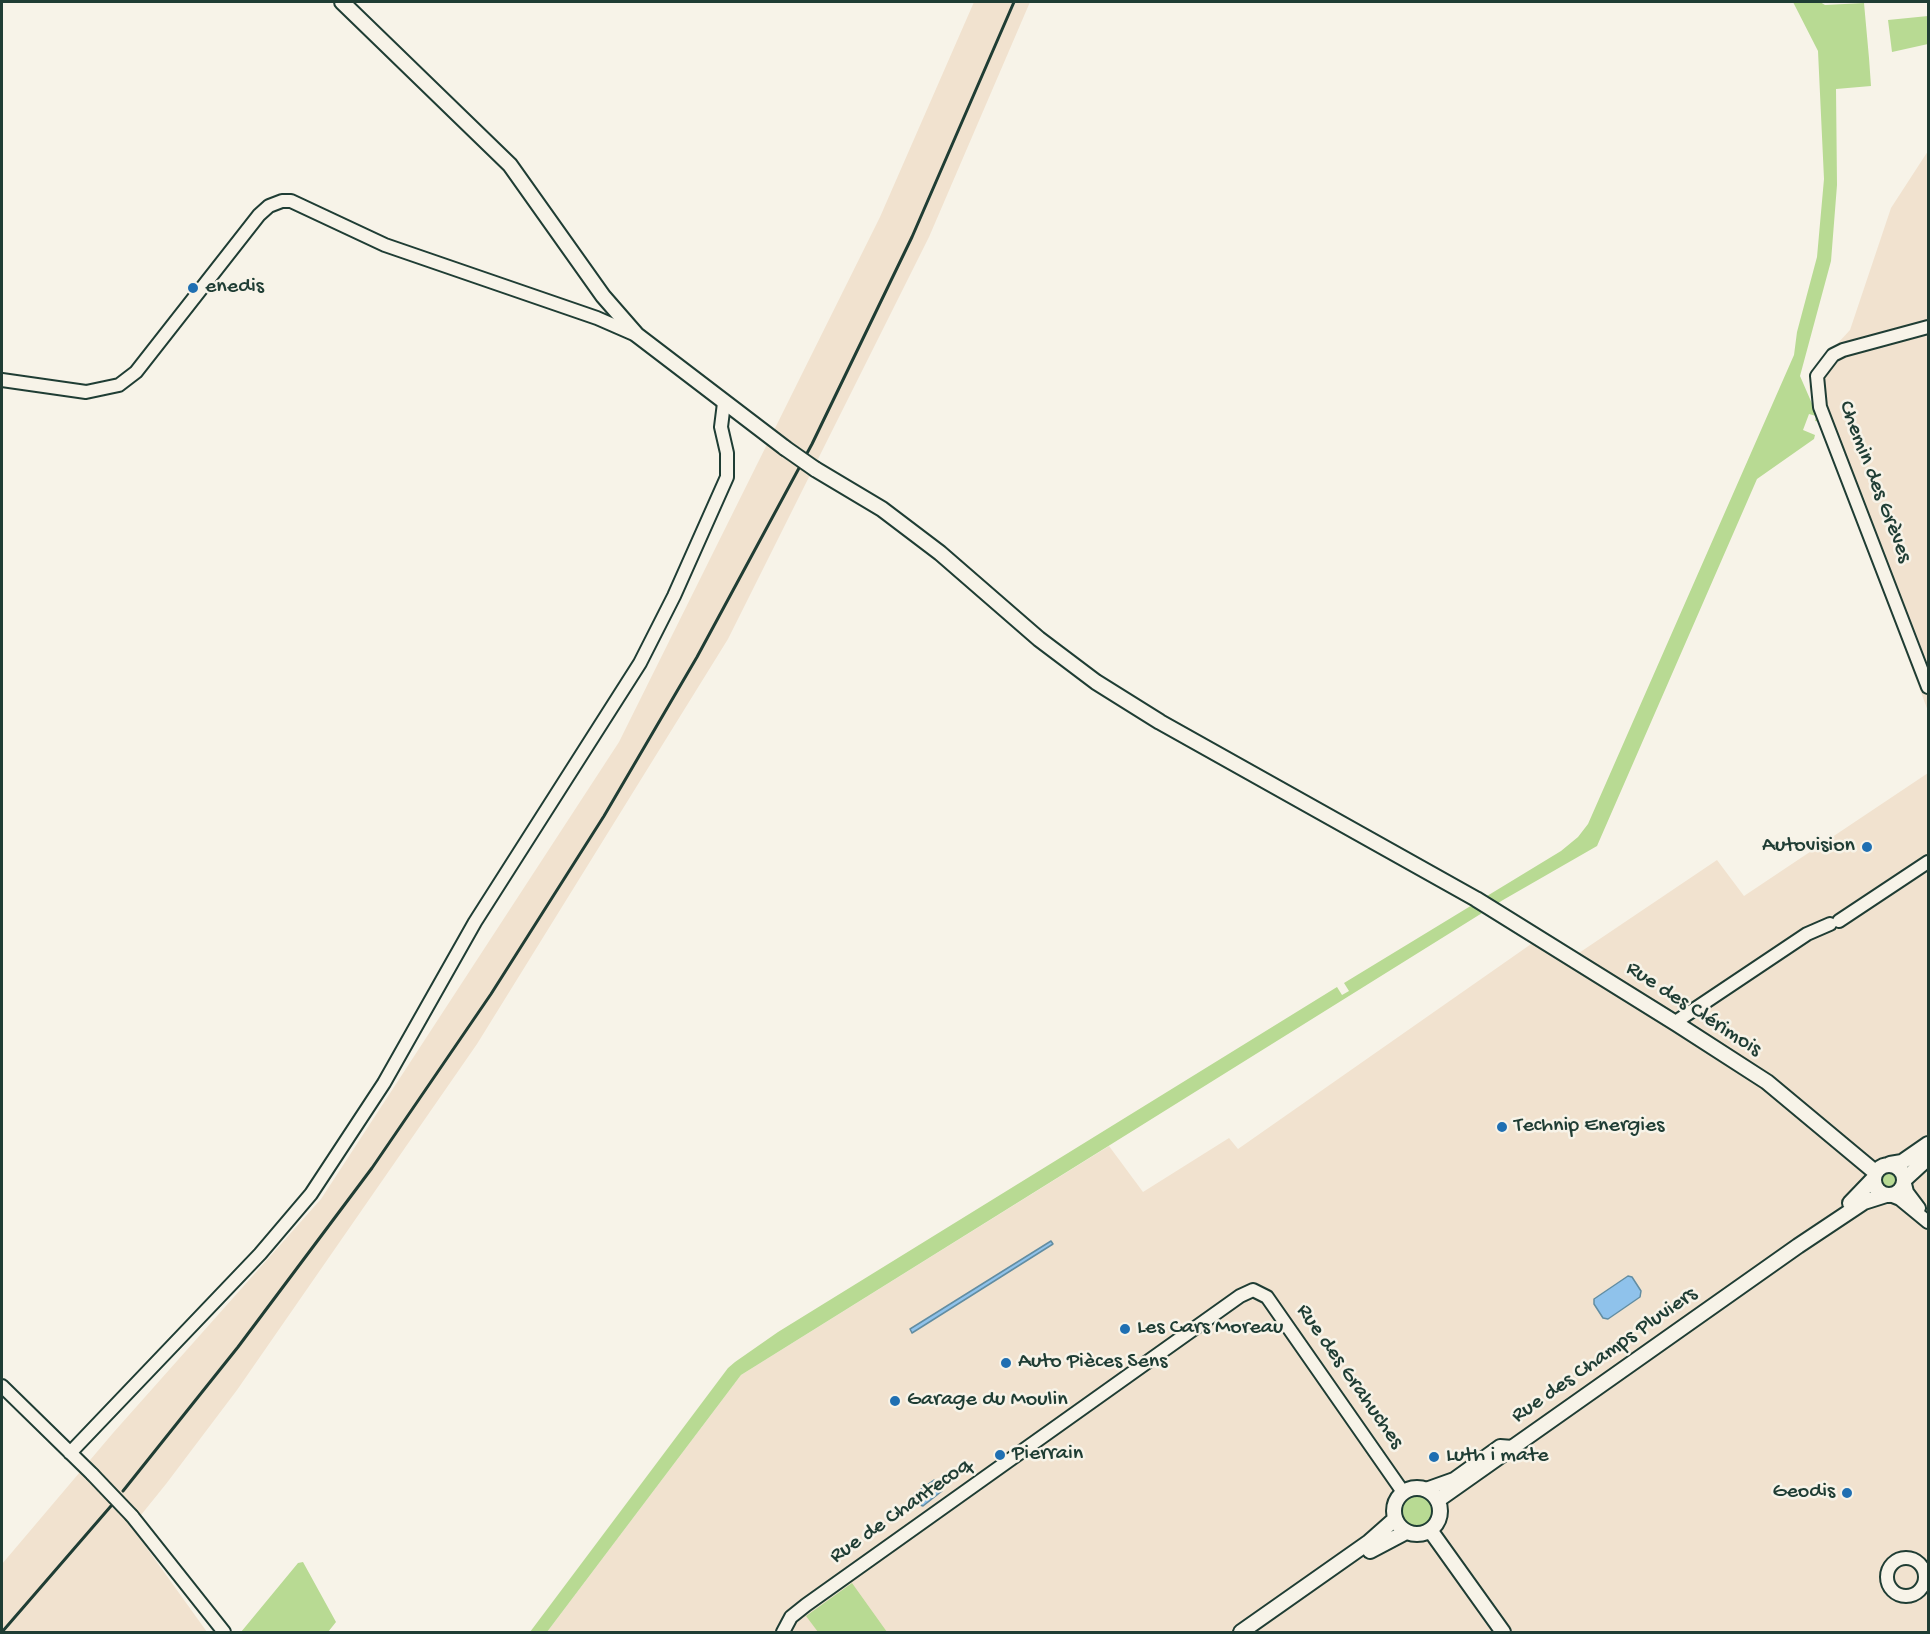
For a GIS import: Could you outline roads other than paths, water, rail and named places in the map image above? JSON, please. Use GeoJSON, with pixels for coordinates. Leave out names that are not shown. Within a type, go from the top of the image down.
{"type":"FeatureCollection","features":[{"type":"Feature","properties":{"kind":"street","name":"Rue des Clérimois"},"geometry":{"type":"LineString","coordinates":[[342,2],[510,165],[590,279],[637,335],[724,403],[815,469],[882,509],[940,553],[1039,639],[1096,682],[1160,722],[1476,898],[1677,1024],[1767,1082],[1875,1175]]}},
{"type":"Feature","properties":{"kind":"street"},"geometry":{"type":"LineString","coordinates":[[2,380],[86,392],[119,385],[136,372],[259,215],[269,206],[282,201],[291,201],[385,245],[597,318],[637,335]]}},
{"type":"Feature","properties":{"kind":"street","name":"Chemin des Grèves"},"geometry":{"type":"LineString","coordinates":[[1929,327],[1843,350],[1833,355],[1817,376],[1820,407],[1929,687]]}},
{"type":"Feature","properties":{"kind":"street"},"geometry":{"type":"LineString","coordinates":[[70,1453],[282,1228],[311,1194],[384,1083],[474,922],[640,663],[669,606],[727,477],[727,453],[721,427],[724,403]]}},
{"type":"Feature","properties":{"kind":"street"},"geometry":{"type":"LineString","coordinates":[[1677,1024],[1680,1019],[1807,934],[1834,923],[1929,862]]}},
{"type":"Feature","properties":{"kind":"street"},"geometry":{"type":"LineString","coordinates":[[1929,1144],[1902,1162],[1882,1166],[1875,1175],[1878,1191],[1900,1199],[1929,1222]]}},
{"type":"Feature","properties":{"kind":"street"},"geometry":{"type":"LineString","coordinates":[[1888,1195],[1901,1190],[1904,1180],[1929,1158]]}},
{"type":"Feature","properties":{"kind":"street"},"geometry":{"type":"LineString","coordinates":[[1890,1164],[1902,1171],[1907,1192],[1929,1217]]}},
{"type":"Feature","properties":{"kind":"street","name":"Rue des Champs Pluviers"},"geometry":{"type":"LineString","coordinates":[[1798,1246],[1859,1196],[1875,1175]]}},
{"type":"Feature","properties":{"kind":"street","name":"Rue des Champs Pluviers"},"geometry":{"type":"LineString","coordinates":[[1438,1500],[1798,1246],[1864,1202],[1888,1195]]}},
{"type":"Feature","properties":{"kind":"street","name":"Rue des Grahuches"},"geometry":{"type":"LineString","coordinates":[[1257,1290],[1267,1297],[1403,1492]]}},
{"type":"Feature","properties":{"kind":"street","name":"Rue de Chantecoq"},"geometry":{"type":"LineString","coordinates":[[783,1632],[791,1617],[807,1605],[1240,1296],[1257,1290]]}},
{"type":"Feature","properties":{"kind":"street"},"geometry":{"type":"LineString","coordinates":[[2,1386],[132,1516],[224,1632]]}},
{"type":"Feature","properties":{"kind":"street"},"geometry":{"type":"LineString","coordinates":[[1406,1532],[1395,1519],[1395,1504],[1403,1492],[1410,1488],[1426,1489],[1454,1479],[1500,1446],[1513,1447]]}},
{"type":"Feature","properties":{"kind":"street"},"geometry":{"type":"LineString","coordinates":[[1256,1632],[1373,1549],[1406,1532],[1419,1534],[1431,1530],[1439,1520],[1438,1500],[1426,1489]]}},
{"type":"Feature","properties":{"kind":"street"},"geometry":{"type":"LineString","coordinates":[[1241,1632],[1369,1542],[1395,1519]]}},
{"type":"Feature","properties":{"kind":"street"},"geometry":{"type":"LineString","coordinates":[[1431,1530],[1503,1632]]}},
{"type":"Feature","properties":{"kind":"water"},"geometry":{"type":"Polygon","coordinates":[[[1051,1241],[1053,1244],[912,1333],[910,1329],[1051,1241]]]}},
{"type":"Feature","properties":{"kind":"water"},"geometry":{"type":"Polygon","coordinates":[[[1628,1276],[1632,1277],[1641,1291],[1640,1297],[1608,1319],[1603,1318],[1594,1304],[1594,1299],[1628,1276]]]}},
{"type":"Feature","properties":{"kind":"water"},"geometry":{"type":"Polygon","coordinates":[[[934,1480],[942,1491],[923,1506],[920,1505],[914,1494],[934,1480]]]}},
{"type":"Feature","properties":{"kind":"railway"},"geometry":{"type":"LineString","coordinates":[[123,1491],[238,1347],[372,1168],[491,994],[604,816],[697,657],[812,444],[912,237],[1014,2]]}},
{"type":"Feature","properties":{"kind":"railway"},"geometry":{"type":"LineString","coordinates":[[2,1632],[111,1506]]}},
{"type":"Feature","properties":{"kind":"place","name":"enedis"},"geometry":{"type":"Point","coordinates":[193,288]}},
{"type":"Feature","properties":{"kind":"place","name":"Autovision"},"geometry":{"type":"Point","coordinates":[1867,847]}},
{"type":"Feature","properties":{"kind":"place","name":"Technip Energies"},"geometry":{"type":"Point","coordinates":[1502,1127]}},
{"type":"Feature","properties":{"kind":"place","name":"Les Cars Moreau"},"geometry":{"type":"Point","coordinates":[1125,1329]}},
{"type":"Feature","properties":{"kind":"place","name":"Auto Pièces Sens"},"geometry":{"type":"Point","coordinates":[1006,1363]}},
{"type":"Feature","properties":{"kind":"place","name":"Garage du Moulin"},"geometry":{"type":"Point","coordinates":[895,1401]}},
{"type":"Feature","properties":{"kind":"place","name":"Pierrain"},"geometry":{"type":"Point","coordinates":[1000,1455]}},
{"type":"Feature","properties":{"kind":"place","name":"Luth i mate"},"geometry":{"type":"Point","coordinates":[1434,1457]}},
{"type":"Feature","properties":{"kind":"place","name":"Geodis"},"geometry":{"type":"Point","coordinates":[1847,1493]}}]}
